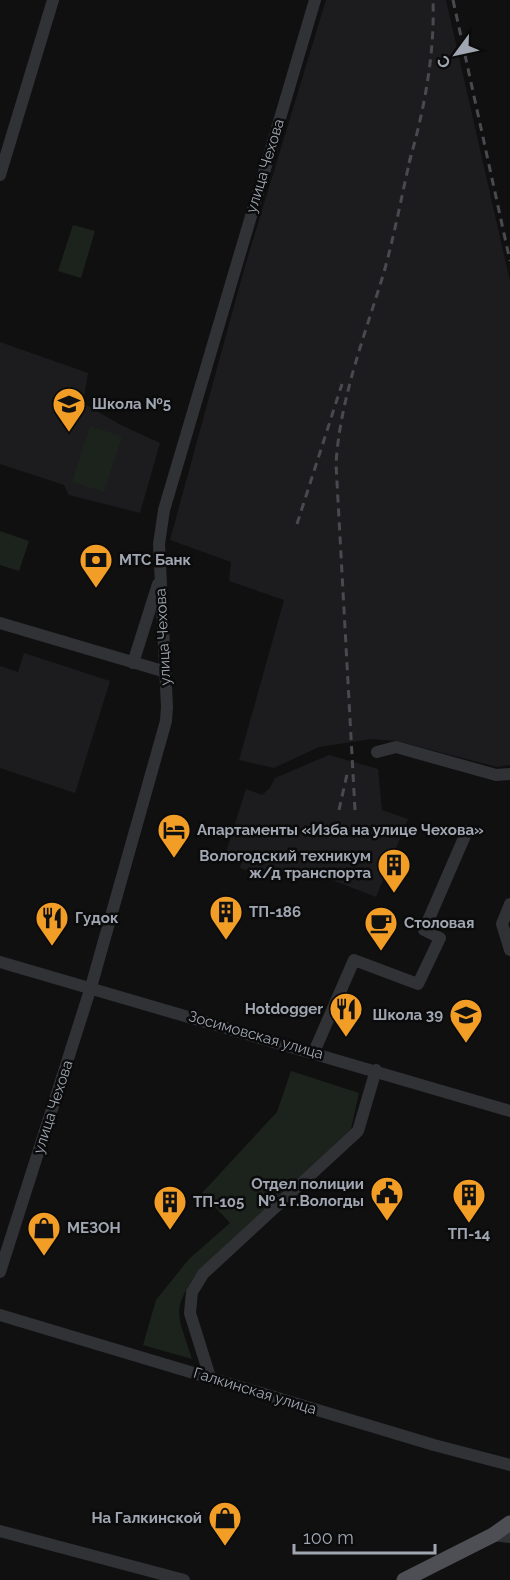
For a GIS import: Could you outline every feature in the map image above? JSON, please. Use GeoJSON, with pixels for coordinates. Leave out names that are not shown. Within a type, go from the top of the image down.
{"type":"FeatureCollection","features":[{"type":"Feature","properties":{"kind":"main road"},"geometry":{"type":"LineString","coordinates":[[404,1580],[510,1527]]}},
{"type":"Feature","properties":{"kind":"street"},"geometry":{"type":"LineString","coordinates":[[0,176],[53,0]]}},
{"type":"Feature","properties":{"kind":"street","name":"улица Чехова"},"geometry":{"type":"LineString","coordinates":[[0,1272],[91,987],[166,720],[159,544],[164,510],[315,0]]}},
{"type":"Feature","properties":{"kind":"street"},"geometry":{"type":"LineString","coordinates":[[133,663],[160,576]]}},
{"type":"Feature","properties":{"kind":"street"},"geometry":{"type":"LineString","coordinates":[[0,623],[165,672]]}},
{"type":"Feature","properties":{"kind":"street"},"geometry":{"type":"LineString","coordinates":[[377,752],[396,747],[496,775],[510,774]]}},
{"type":"Feature","properties":{"kind":"street"},"geometry":{"type":"LineString","coordinates":[[314,1052],[354,960],[418,984],[440,938],[424,930],[467,831]]}},
{"type":"Feature","properties":{"kind":"street"},"geometry":{"type":"LineString","coordinates":[[510,904],[502,924],[510,950]]}},
{"type":"Feature","properties":{"kind":"street","name":"Зосимовская улица"},"geometry":{"type":"LineString","coordinates":[[0,962],[510,1111]]}},
{"type":"Feature","properties":{"kind":"street"},"geometry":{"type":"LineString","coordinates":[[210,1377],[190,1313],[192,1292],[196,1283],[224,1254],[358,1131],[376,1070]]}},
{"type":"Feature","properties":{"kind":"street","name":"Галкинская улица"},"geometry":{"type":"LineString","coordinates":[[0,1315],[434,1445],[510,1465]]}},
{"type":"Feature","properties":{"kind":"street"},"geometry":{"type":"LineString","coordinates":[[0,1532],[184,1580]]}},
{"type":"Feature","properties":{"kind":"shaded area"},"geometry":{"type":"Polygon","coordinates":[[[326,0],[446,0],[510,281],[510,765],[497,767],[397,741],[371,739],[319,747],[274,768],[239,760],[284,600],[229,581],[231,562],[170,540],[245,266],[326,0]]]}},
{"type":"Feature","properties":{"kind":"shaded area"},"geometry":{"type":"Polygon","coordinates":[[[73,225],[95,231],[81,278],[58,271],[73,225]]]}},
{"type":"Feature","properties":{"kind":"shaded area","name":"Школа №5"},"geometry":{"type":"Polygon","coordinates":[[[0,342],[88,373],[83,403],[121,425],[160,443],[140,513],[69,495],[64,485],[0,464],[0,342]]]}},
{"type":"Feature","properties":{"kind":"shaded area"},"geometry":{"type":"Polygon","coordinates":[[[90,426],[122,436],[104,492],[72,482],[90,426]]]}},
{"type":"Feature","properties":{"kind":"shaded area"},"geometry":{"type":"Polygon","coordinates":[[[0,531],[29,541],[19,571],[0,565],[0,531]]]}},
{"type":"Feature","properties":{"kind":"shaded area"},"geometry":{"type":"Polygon","coordinates":[[[24,653],[110,681],[75,793],[0,768],[0,666],[18,672],[24,653]]]}},
{"type":"Feature","properties":{"kind":"shaded area"},"geometry":{"type":"Polygon","coordinates":[[[329,755],[378,769],[382,810],[408,819],[376,897],[294,869],[292,874],[274,869],[271,878],[240,868],[242,860],[225,855],[246,789],[262,795],[270,788],[275,778],[329,755]]]}},
{"type":"Feature","properties":{"kind":"shaded area"},"geometry":{"type":"Polygon","coordinates":[[[291,1071],[359,1093],[351,1129],[198,1271],[183,1296],[179,1314],[192,1359],[143,1345],[156,1300],[189,1259],[230,1223],[202,1193],[277,1112],[291,1071]]]}},
{"type":"Feature","properties":{"kind":"railway"},"geometry":{"type":"LineString","coordinates":[[409,163],[427,82],[432,41],[433,0]]}},
{"type":"Feature","properties":{"kind":"railway"},"geometry":{"type":"LineString","coordinates":[[453,0],[510,261]]}},
{"type":"Feature","properties":{"kind":"railway"},"geometry":{"type":"LineString","coordinates":[[355,810],[336,464],[338,439],[348,391],[388,257],[411,155]]}},
{"type":"Feature","properties":{"kind":"railway"},"geometry":{"type":"LineString","coordinates":[[297,524],[342,384]]}},
{"type":"Feature","properties":{"kind":"railway"},"geometry":{"type":"LineString","coordinates":[[339,810],[348,770]]}},
{"type":"Feature","properties":{"kind":"place","name":"Школа №5"},"geometry":{"type":"Point","coordinates":[69,433]}},
{"type":"Feature","properties":{"kind":"place","name":"МТС Банк"},"geometry":{"type":"Point","coordinates":[96,589]}},
{"type":"Feature","properties":{"kind":"place","name":"Апартаменты «Изба на улице Чехова»"},"geometry":{"type":"Point","coordinates":[174,859]}},
{"type":"Feature","properties":{"kind":"place","name":"Вологодский техникум ж/д транспорта"},"geometry":{"type":"Point","coordinates":[394,894]}},
{"type":"Feature","properties":{"kind":"place","name":"ТП-186"},"geometry":{"type":"Point","coordinates":[226,941]}},
{"type":"Feature","properties":{"kind":"place","name":"Гудок"},"geometry":{"type":"Point","coordinates":[52,947]}},
{"type":"Feature","properties":{"kind":"place","name":"Столовая"},"geometry":{"type":"Point","coordinates":[381,952]}},
{"type":"Feature","properties":{"kind":"place","name":"Hotdogger"},"geometry":{"type":"Point","coordinates":[346,1038]}},
{"type":"Feature","properties":{"kind":"place","name":"Школа 39"},"geometry":{"type":"Point","coordinates":[466,1044]}},
{"type":"Feature","properties":{"kind":"place","name":"Отдел полиции № 1 г.Вологды"},"geometry":{"type":"Point","coordinates":[387,1222]}},
{"type":"Feature","properties":{"kind":"place","name":"ТП-14"},"geometry":{"type":"Point","coordinates":[469,1224]}},
{"type":"Feature","properties":{"kind":"place","name":"ТП-105"},"geometry":{"type":"Point","coordinates":[170,1231]}},
{"type":"Feature","properties":{"kind":"place","name":"МЕЗОН"},"geometry":{"type":"Point","coordinates":[44,1257]}},
{"type":"Feature","properties":{"kind":"place","name":"На Галкинской"},"geometry":{"type":"Point","coordinates":[225,1547]}}]}
